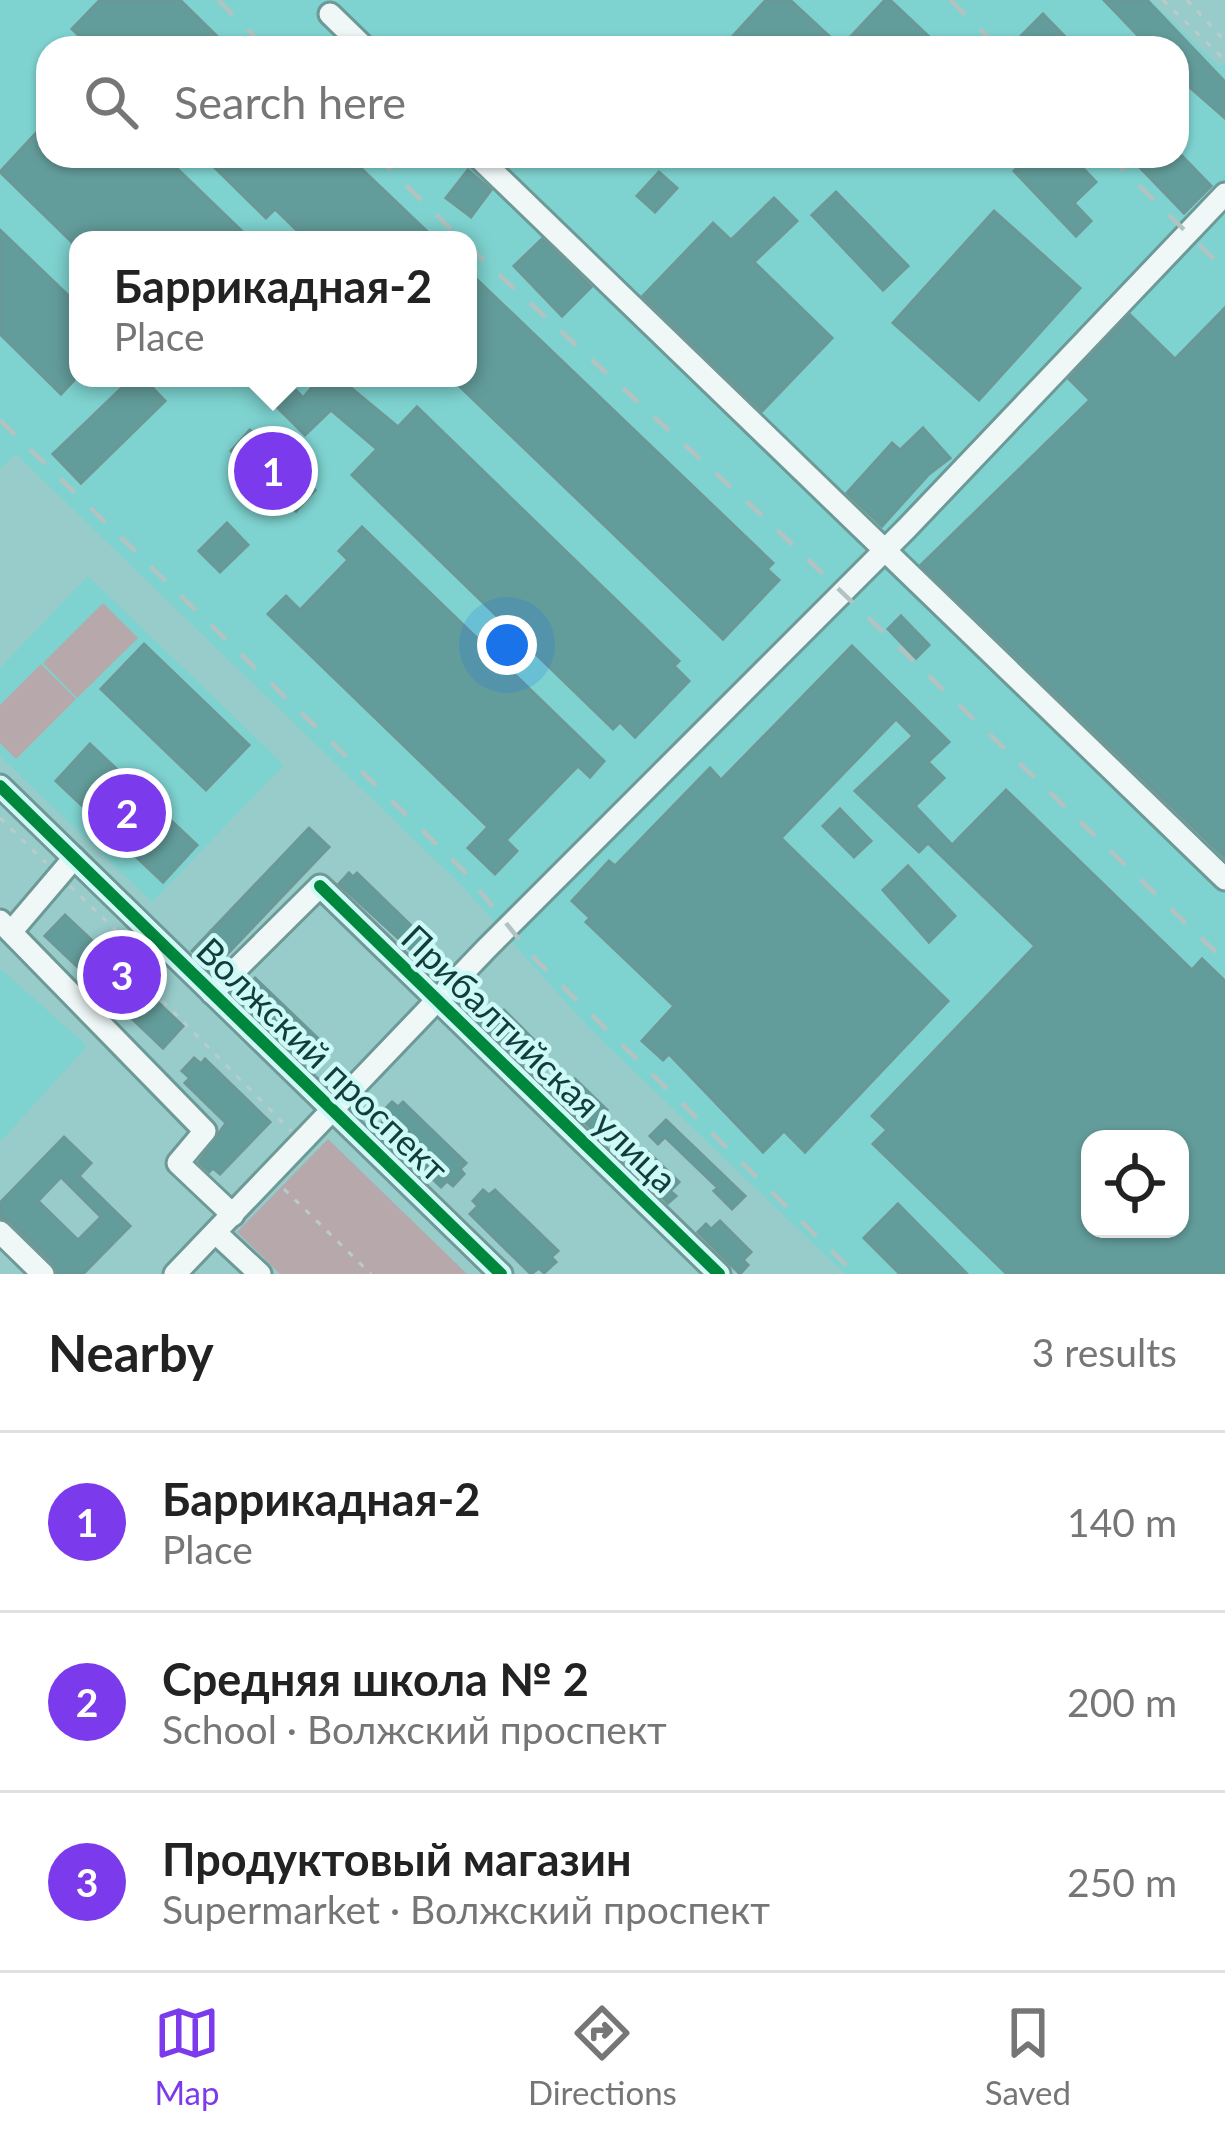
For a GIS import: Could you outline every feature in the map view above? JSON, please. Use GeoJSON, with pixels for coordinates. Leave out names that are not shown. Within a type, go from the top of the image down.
{"type":"FeatureCollection","features":[{"type":"Feature","properties":{"kind":"street"},"geometry":{"type":"LineString","coordinates":[[331,14],[353,36]]}},
{"type":"Feature","properties":{"kind":"street"},"geometry":{"type":"LineString","coordinates":[[489,168],[1225,878]]}},
{"type":"Feature","properties":{"kind":"street"},"geometry":{"type":"LineString","coordinates":[[175,1274],[485,949],[885,550],[1225,194]]}},
{"type":"Feature","properties":{"kind":"street","name":"Волжский проспект"},"geometry":{"type":"LineString","coordinates":[[0,786],[67,868],[212,993],[501,1274]]}},
{"type":"Feature","properties":{"kind":"street"},"geometry":{"type":"LineString","coordinates":[[67,868],[6,927],[205,1131],[178,1163],[233,1215]]}},
{"type":"Feature","properties":{"kind":"street","name":"Прибалтийская улица"},"geometry":{"type":"LineString","coordinates":[[212,993],[320,886],[719,1274]]}},
{"type":"Feature","properties":{"kind":"street"},"geometry":{"type":"LineString","coordinates":[[0,1232],[44,1274]]}},
{"type":"Feature","properties":{"kind":"street"},"geometry":{"type":"LineString","coordinates":[[216,1233],[260,1274]]}},
{"type":"Feature","properties":{"kind":"path"},"geometry":{"type":"LineString","coordinates":[[1163,0],[1225,60]]}},
{"type":"Feature","properties":{"kind":"path"},"geometry":{"type":"LineString","coordinates":[[1187,0],[1225,41]]}},
{"type":"Feature","properties":{"kind":"path"},"geometry":{"type":"LineString","coordinates":[[0,818],[67,868],[124,938],[143,981],[302,1141]]}},
{"type":"Feature","properties":{"kind":"path"},"geometry":{"type":"LineString","coordinates":[[269,1176],[371,1274]]}},
{"type":"Feature","properties":{"kind":"shaded area"},"geometry":{"type":"Polygon","coordinates":[[[0,0],[1151,0],[1188,36],[36,36],[36,168],[1189,168],[1189,37],[1219,67],[1225,64],[1225,1274],[845,1274],[590,1029],[465,889],[16,454],[0,469],[0,0]]]}},
{"type":"Feature","properties":{"kind":"shaded area"},"geometry":{"type":"Polygon","coordinates":[[[88,576],[284,765],[152,902],[0,756],[0,668],[88,576]]]}},
{"type":"Feature","properties":{"kind":"shaded area"},"geometry":{"type":"Polygon","coordinates":[[[103,603],[138,638],[77,698],[43,663],[103,603]]]}},
{"type":"Feature","properties":{"kind":"shaded area"},"geometry":{"type":"Polygon","coordinates":[[[41,664],[76,699],[16,759],[0,743],[0,705],[41,664]]]}},
{"type":"Feature","properties":{"kind":"shaded area"},"geometry":{"type":"Polygon","coordinates":[[[0,968],[87,1046],[0,1142],[0,968]]]}},
{"type":"Feature","properties":{"kind":"shaded area"},"geometry":{"type":"Polygon","coordinates":[[[328,1139],[467,1274],[280,1274],[237,1232],[328,1139]]]}},
{"type":"Feature","properties":{"kind":"building"},"geometry":{"type":"Polygon","coordinates":[[[100,0],[180,0],[217,36],[79,36],[72,29],[100,0]]]}},
{"type":"Feature","properties":{"kind":"building"},"geometry":{"type":"Polygon","coordinates":[[[766,0],[790,0],[829,36],[733,36],[766,0]]]}},
{"type":"Feature","properties":{"kind":"building"},"geometry":{"type":"Polygon","coordinates":[[[885,0],[928,36],[851,36],[885,0]]]}},
{"type":"Feature","properties":{"kind":"building"},"geometry":{"type":"Polygon","coordinates":[[[1104,0],[1147,0],[1181,36],[1138,36],[1104,0]]]}},
{"type":"Feature","properties":{"kind":"building"},"geometry":{"type":"Polygon","coordinates":[[[1043,14],[1064,36],[1021,36],[1043,14]]]}},
{"type":"Feature","properties":{"kind":"building"},"geometry":{"type":"Polygon","coordinates":[[[1189,44],[1225,82],[1225,118],[1189,86],[1189,44]]]}},
{"type":"Feature","properties":{"kind":"building"},"geometry":{"type":"Polygon","coordinates":[[[36,133],[36,168],[176,168],[242,231],[69,231],[69,239],[0,172],[36,133]]]}},
{"type":"Feature","properties":{"kind":"building"},"geometry":{"type":"Polygon","coordinates":[[[1189,163],[1211,186],[1184,213],[1141,168],[1189,168],[1189,163]]]}},
{"type":"Feature","properties":{"kind":"building"},"geometry":{"type":"Polygon","coordinates":[[[215,168],[361,168],[427,231],[298,231],[275,209],[266,218],[215,168]]]}},
{"type":"Feature","properties":{"kind":"building"},"geometry":{"type":"Polygon","coordinates":[[[1083,168],[1096,182],[1074,203],[1091,221],[1076,236],[1014,171],[1083,168]]]}},
{"type":"Feature","properties":{"kind":"building"},"geometry":{"type":"Polygon","coordinates":[[[468,170],[491,190],[471,217],[446,198],[468,170]]]}},
{"type":"Feature","properties":{"kind":"building"},"geometry":{"type":"Polygon","coordinates":[[[659,172],[677,188],[655,212],[637,196],[659,172]]]}},
{"type":"Feature","properties":{"kind":"building"},"geometry":{"type":"Polygon","coordinates":[[[836,192],[908,266],[883,290],[812,215],[836,192]]]}},
{"type":"Feature","properties":{"kind":"building"},"geometry":{"type":"Polygon","coordinates":[[[774,198],[797,221],[754,262],[832,338],[762,411],[643,296],[713,223],[731,240],[774,198]]]}},
{"type":"Feature","properties":{"kind":"building"},"geometry":{"type":"Polygon","coordinates":[[[994,211],[1080,288],[979,400],[893,323],[994,211]]]}},
{"type":"Feature","properties":{"kind":"building"},"geometry":{"type":"Polygon","coordinates":[[[0,230],[69,296],[69,386],[61,394],[0,334],[0,230]]]}},
{"type":"Feature","properties":{"kind":"building"},"geometry":{"type":"Polygon","coordinates":[[[542,239],[591,287],[562,316],[514,266],[542,239]]]}},
{"type":"Feature","properties":{"kind":"building"},"geometry":{"type":"Polygon","coordinates":[[[477,280],[773,563],[767,569],[779,580],[723,639],[460,387],[477,387],[477,280]]]}},
{"type":"Feature","properties":{"kind":"building"},"geometry":{"type":"Polygon","coordinates":[[[1225,308],[1225,858],[921,565],[1090,400],[1069,379],[1130,315],[1175,359],[1225,308]]]}},
{"type":"Feature","properties":{"kind":"building"},"geometry":{"type":"Polygon","coordinates":[[[123,387],[152,387],[165,401],[81,483],[53,454],[123,387]]]}},
{"type":"Feature","properties":{"kind":"building"},"geometry":{"type":"Polygon","coordinates":[[[293,387],[303,398],[312,387],[350,387],[398,427],[417,407],[679,661],[674,666],[689,681],[635,737],[620,722],[613,729],[352,475],[377,449],[331,410],[305,435],[275,405],[293,387]]]}},
{"type":"Feature","properties":{"kind":"building"},"geometry":{"type":"Polygon","coordinates":[[[923,428],[950,458],[882,526],[847,493],[892,443],[900,450],[923,428]]]}},
{"type":"Feature","properties":{"kind":"building"},"geometry":{"type":"Polygon","coordinates":[[[250,430],[315,490],[296,511],[231,451],[250,430]]]}},
{"type":"Feature","properties":{"kind":"building"},"geometry":{"type":"Polygon","coordinates":[[[227,523],[248,545],[220,572],[199,551],[227,523]]]}},
{"type":"Feature","properties":{"kind":"building"},"geometry":{"type":"Polygon","coordinates":[[[362,527],[604,761],[590,777],[578,766],[506,840],[517,851],[495,874],[468,848],[488,827],[268,614],[286,596],[300,610],[348,560],[339,551],[362,527]]]}},
{"type":"Feature","properties":{"kind":"building"},"geometry":{"type":"Polygon","coordinates":[[[901,616],[929,645],[916,658],[888,629],[901,616]]]}},
{"type":"Feature","properties":{"kind":"building"},"geometry":{"type":"Polygon","coordinates":[[[144,644],[249,745],[206,790],[101,689],[144,644]]]}},
{"type":"Feature","properties":{"kind":"building"},"geometry":{"type":"Polygon","coordinates":[[[852,646],[949,742],[928,762],[944,778],[915,806],[952,845],[1006,790],[1192,970],[1202,959],[1225,981],[1225,1274],[1007,1274],[873,1144],[887,1130],[872,1116],[1035,946],[928,843],[919,852],[855,791],[913,736],[896,719],[781,838],[948,1001],[805,1152],[784,1131],[763,1152],[669,1054],[663,1060],[642,1041],[674,1006],[586,922],[590,918],[572,901],[609,861],[615,866],[710,768],[721,780],[852,646]]]}},
{"type":"Feature","properties":{"kind":"building"},"geometry":{"type":"Polygon","coordinates":[[[90,744],[197,845],[163,882],[56,781],[90,744]]]}},
{"type":"Feature","properties":{"kind":"building"},"geometry":{"type":"Polygon","coordinates":[[[840,809],[871,841],[854,857],[823,826],[840,809]]]}},
{"type":"Feature","properties":{"kind":"building"},"geometry":{"type":"Polygon","coordinates":[[[309,828],[329,847],[212,970],[192,951],[309,828]]]}},
{"type":"Feature","properties":{"kind":"building"},"geometry":{"type":"Polygon","coordinates":[[[908,866],[955,916],[929,942],[883,890],[908,866]]]}},
{"type":"Feature","properties":{"kind":"building"},"geometry":{"type":"Polygon","coordinates":[[[349,873],[353,877],[357,873],[430,944],[422,960],[339,884],[349,873]]]}},
{"type":"Feature","properties":{"kind":"building"},"geometry":{"type":"Polygon","coordinates":[[[65,915],[183,1026],[163,1048],[45,936],[65,915]]]}},
{"type":"Feature","properties":{"kind":"building"},"geometry":{"type":"Polygon","coordinates":[[[255,978],[329,1049],[320,1065],[317,1062],[312,1067],[238,996],[236,990],[255,978]]]}},
{"type":"Feature","properties":{"kind":"building"},"geometry":{"type":"Polygon","coordinates":[[[504,1010],[535,1041],[524,1063],[481,1022],[490,1013],[495,1019],[504,1010]]]}},
{"type":"Feature","properties":{"kind":"building"},"geometry":{"type":"Polygon","coordinates":[[[194,1058],[201,1064],[205,1059],[270,1122],[220,1174],[213,1168],[209,1172],[199,1162],[226,1123],[185,1083],[190,1078],[182,1071],[194,1058]]]}},
{"type":"Feature","properties":{"kind":"building"},"geometry":{"type":"Polygon","coordinates":[[[575,1079],[607,1110],[598,1118],[604,1124],[595,1132],[553,1091],[561,1082],[567,1088],[575,1079]]]}},
{"type":"Feature","properties":{"kind":"building"},"geometry":{"type":"Polygon","coordinates":[[[392,1102],[398,1107],[403,1102],[466,1163],[460,1169],[464,1174],[453,1186],[447,1181],[441,1187],[378,1127],[386,1118],[381,1113],[392,1102]]]}},
{"type":"Feature","properties":{"kind":"building"},"geometry":{"type":"Polygon","coordinates":[[[666,1120],[745,1196],[732,1209],[714,1191],[718,1188],[665,1137],[658,1144],[650,1136],[666,1120]]]}},
{"type":"Feature","properties":{"kind":"building"},"geometry":{"type":"Polygon","coordinates":[[[64,1137],[91,1163],[79,1176],[130,1226],[83,1274],[58,1274],[53,1263],[0,1217],[0,1203],[64,1137]],[[61,1177],[38,1201],[78,1240],[101,1217],[61,1177]]]}},
{"type":"Feature","properties":{"kind":"building"},"geometry":{"type":"Polygon","coordinates":[[[647,1151],[679,1182],[670,1191],[676,1196],[668,1203],[626,1162],[633,1154],[639,1160],[647,1151]]]}},
{"type":"Feature","properties":{"kind":"building"},"geometry":{"type":"Polygon","coordinates":[[[483,1190],[489,1195],[495,1190],[558,1251],[551,1257],[556,1262],[544,1273],[539,1268],[531,1274],[470,1214],[483,1190]]]}},
{"type":"Feature","properties":{"kind":"building"},"geometry":{"type":"Polygon","coordinates":[[[898,1204],[967,1274],[900,1274],[864,1238],[898,1204]]]}},
{"type":"Feature","properties":{"kind":"building"},"geometry":{"type":"Polygon","coordinates":[[[720,1221],[751,1252],[740,1274],[698,1232],[720,1221]]]}},
{"type":"Feature","properties":{"kind":"railway"},"geometry":{"type":"LineString","coordinates":[[218,0],[254,36]]}},
{"type":"Feature","properties":{"kind":"railway"},"geometry":{"type":"LineString","coordinates":[[950,0],[987,36]]}},
{"type":"Feature","properties":{"kind":"railway"},"geometry":{"type":"LineString","coordinates":[[388,168],[453,231]]}},
{"type":"Feature","properties":{"kind":"railway"},"geometry":{"type":"LineString","coordinates":[[1121,168],[1225,270]]}},
{"type":"Feature","properties":{"kind":"railway"},"geometry":{"type":"LineString","coordinates":[[477,254],[770,523],[1225,961]]}},
{"type":"Feature","properties":{"kind":"railway"},"geometry":{"type":"LineString","coordinates":[[0,420],[463,870],[535,959],[855,1274]]}},
{"type":"Feature","properties":{"kind":"cycle path"},"geometry":{"type":"LineString","coordinates":[[0,786],[501,1274]]}},
{"type":"Feature","properties":{"kind":"cycle path"},"geometry":{"type":"LineString","coordinates":[[320,886],[719,1274]]}},
{"type":"Feature","properties":{"kind":"place","name":"Баррикадная-2"},"geometry":{"type":"Point","coordinates":[273,471]}},
{"type":"Feature","properties":{"kind":"place","name":"Средняя школа № 2"},"geometry":{"type":"Point","coordinates":[127,813]}},
{"type":"Feature","properties":{"kind":"place","name":"Продуктовый магазин"},"geometry":{"type":"Point","coordinates":[122,975]}}]}
